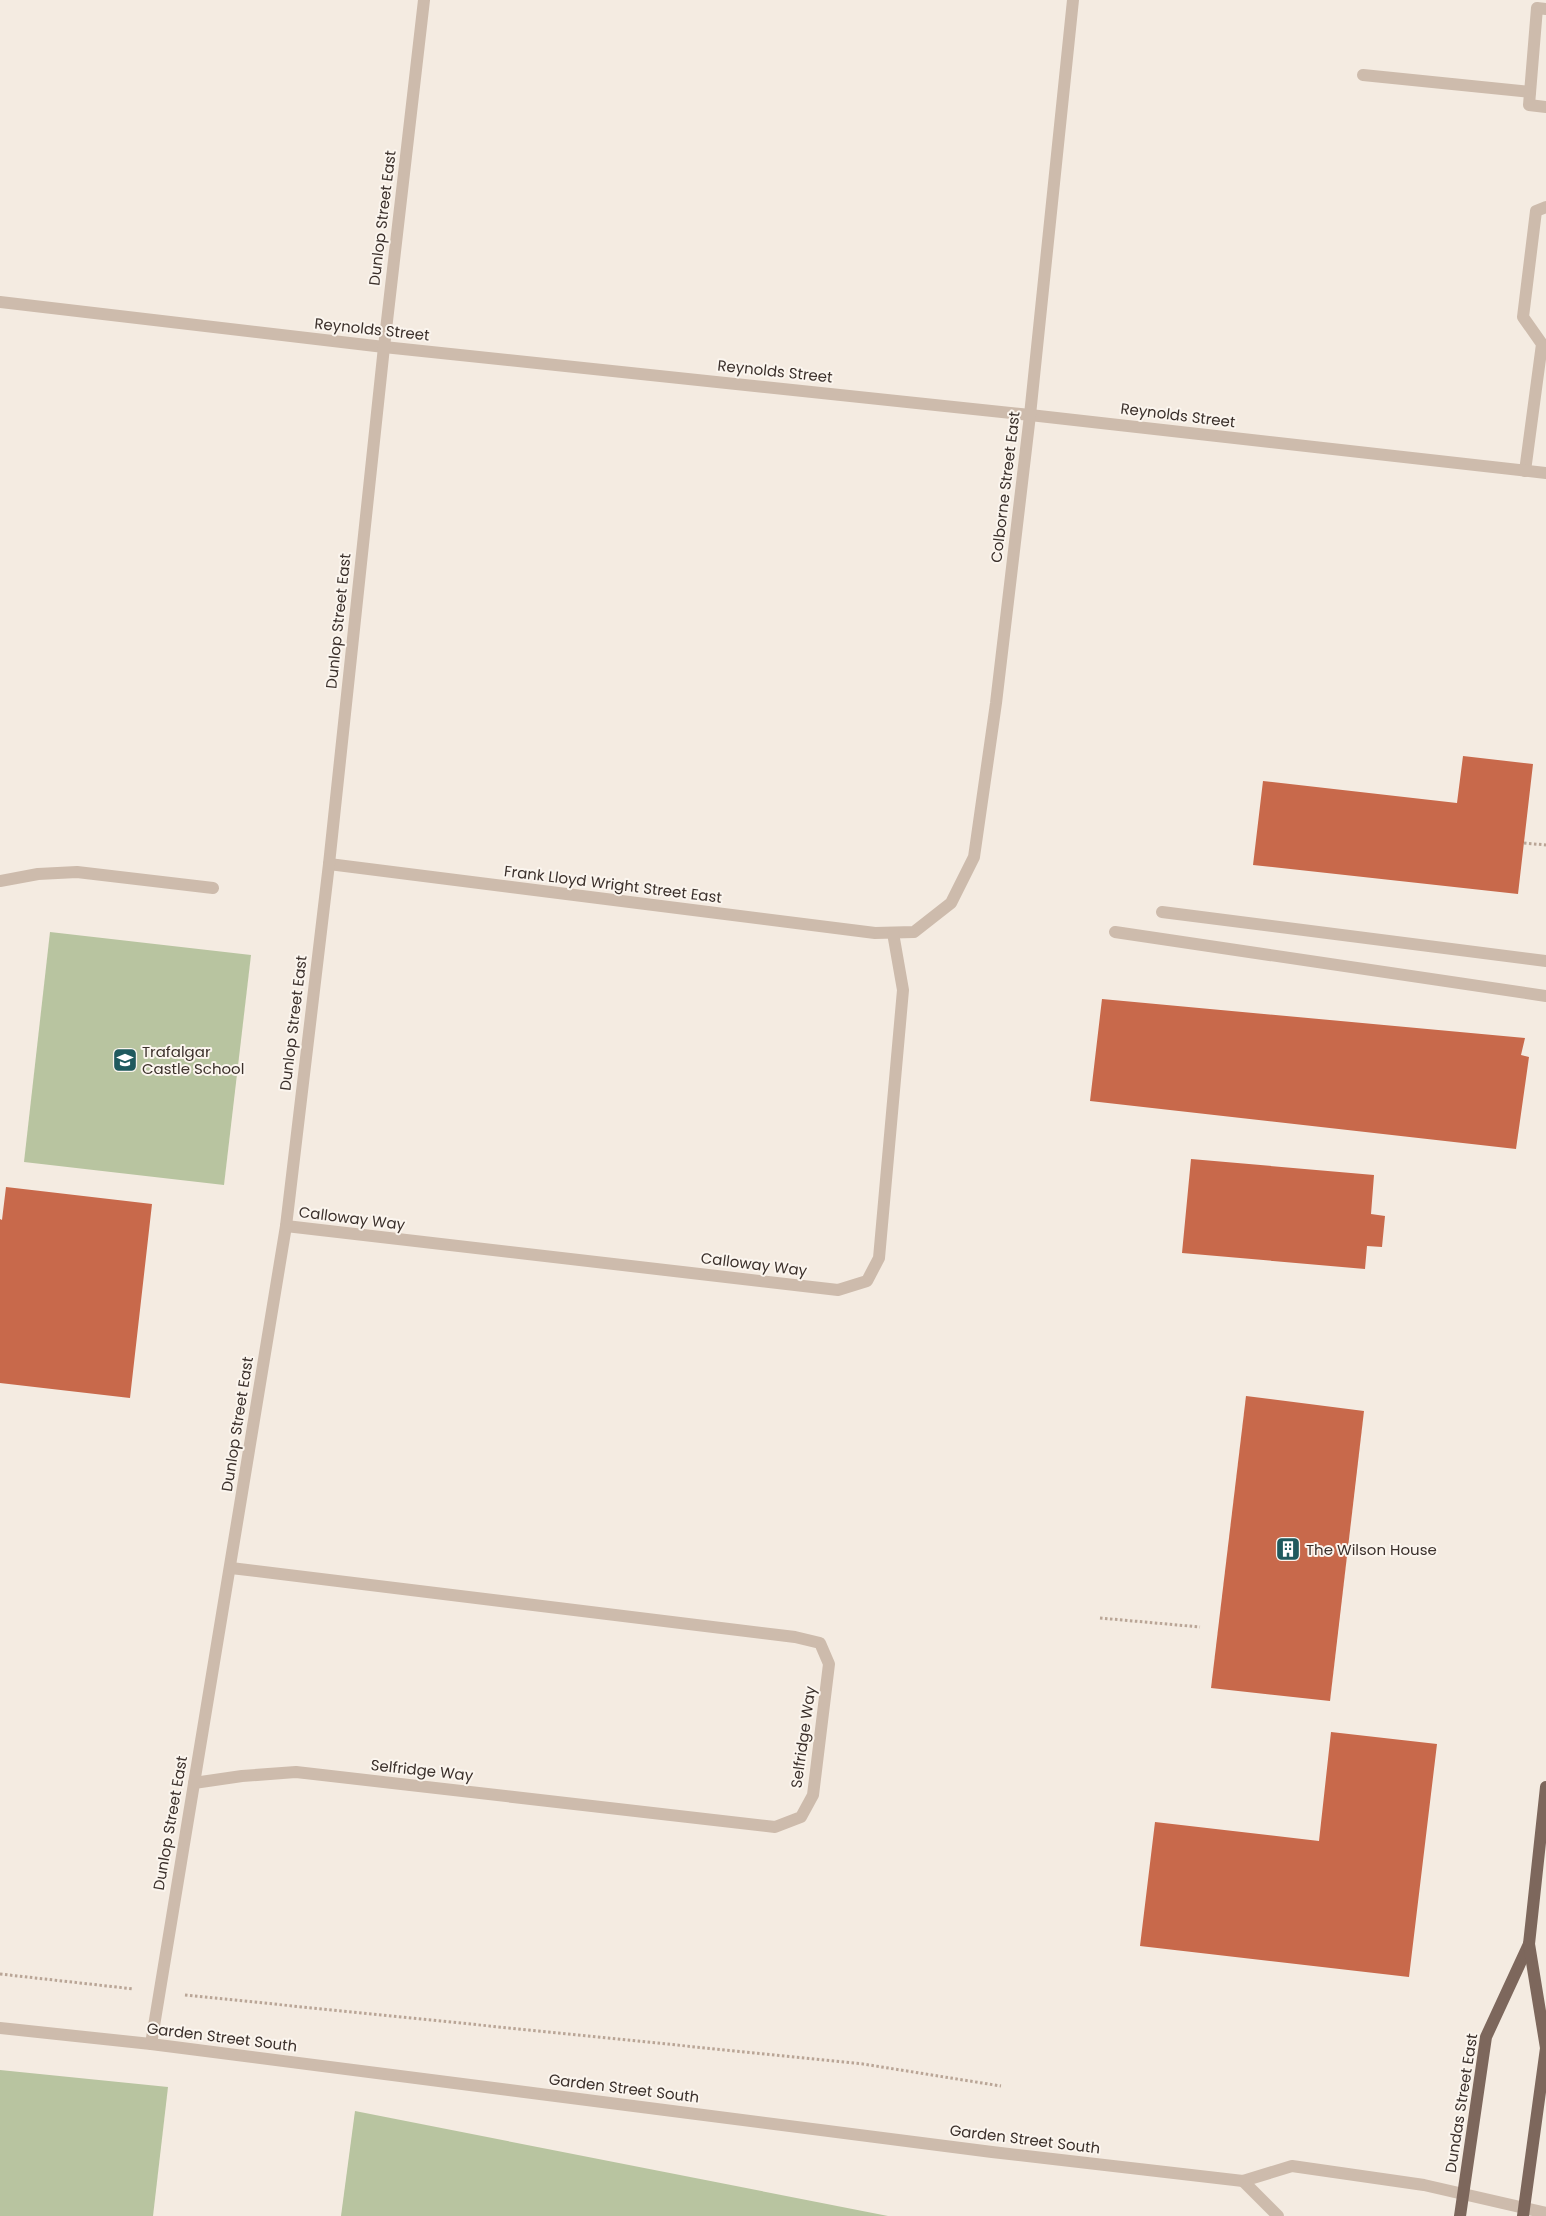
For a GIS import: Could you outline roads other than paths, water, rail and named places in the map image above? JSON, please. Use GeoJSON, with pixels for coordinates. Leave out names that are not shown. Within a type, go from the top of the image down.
{"type":"FeatureCollection","features":[{"type":"Feature","properties":{"kind":"main road","name":"Dundas Street East"},"geometry":{"type":"LineString","coordinates":[[1523,2212],[1546,2048],[1529,1944],[1546,1788]]}},
{"type":"Feature","properties":{"kind":"main road","name":"Dundas Street East"},"geometry":{"type":"LineString","coordinates":[[1460,2216],[1486,2037],[1529,1944]]}},
{"type":"Feature","properties":{"kind":"street","name":"Dunlop Street East"},"geometry":{"type":"LineString","coordinates":[[151,2044],[158,1992],[231,1568],[286,1226],[329,864],[384,347],[424,0]]}},
{"type":"Feature","properties":{"kind":"street","name":"Colborne Street East"},"geometry":{"type":"LineString","coordinates":[[893,932],[914,932],[951,903],[974,857],[996,703],[1030,414],[1073,0]]}},
{"type":"Feature","properties":{"kind":"street"},"geometry":{"type":"LineString","coordinates":[[1546,9],[1537,8],[1528,105],[1546,107]]}},
{"type":"Feature","properties":{"kind":"street"},"geometry":{"type":"LineString","coordinates":[[1363,75],[1530,92]]}},
{"type":"Feature","properties":{"kind":"street"},"geometry":{"type":"LineString","coordinates":[[1525,471],[1542,344],[1523,317],[1536,211],[1546,207]]}},
{"type":"Feature","properties":{"kind":"street","name":"Reynolds Street"},"geometry":{"type":"LineString","coordinates":[[0,302],[384,347],[1030,414],[1546,473]]}},
{"type":"Feature","properties":{"kind":"street","name":"Frank Lloyd Wright Street East"},"geometry":{"type":"LineString","coordinates":[[329,864],[875,933],[893,932]]}},
{"type":"Feature","properties":{"kind":"street"},"geometry":{"type":"LineString","coordinates":[[0,881],[38,874],[77,872],[213,888]]}},
{"type":"Feature","properties":{"kind":"street"},"geometry":{"type":"LineString","coordinates":[[1162,912],[1546,961]]}},
{"type":"Feature","properties":{"kind":"street","name":"Calloway Way"},"geometry":{"type":"LineString","coordinates":[[286,1226],[838,1290],[867,1282],[879,1258],[903,990],[893,932]]}},
{"type":"Feature","properties":{"kind":"street"},"geometry":{"type":"LineString","coordinates":[[1115,932],[1546,996]]}},
{"type":"Feature","properties":{"kind":"street","name":"Selfridge Way"},"geometry":{"type":"LineString","coordinates":[[194,1783],[242,1776],[296,1772],[775,1827],[801,1817],[813,1795],[829,1664],[820,1643],[795,1637],[231,1568]]}},
{"type":"Feature","properties":{"kind":"street","name":"Garden Street South"},"geometry":{"type":"LineString","coordinates":[[0,2028],[151,2044],[992,2152],[1243,2180],[1292,2166],[1424,2185],[1463,2194],[1523,2212],[1546,2213]]}},
{"type":"Feature","properties":{"kind":"street"},"geometry":{"type":"LineString","coordinates":[[1243,2180],[1278,2216]]}},
{"type":"Feature","properties":{"kind":"place","name":"Trafalgar Castle School"},"geometry":{"type":"Point","coordinates":[125,1060]}},
{"type":"Feature","properties":{"kind":"place","name":"The Wilson House"},"geometry":{"type":"Point","coordinates":[1288,1549]}}]}
